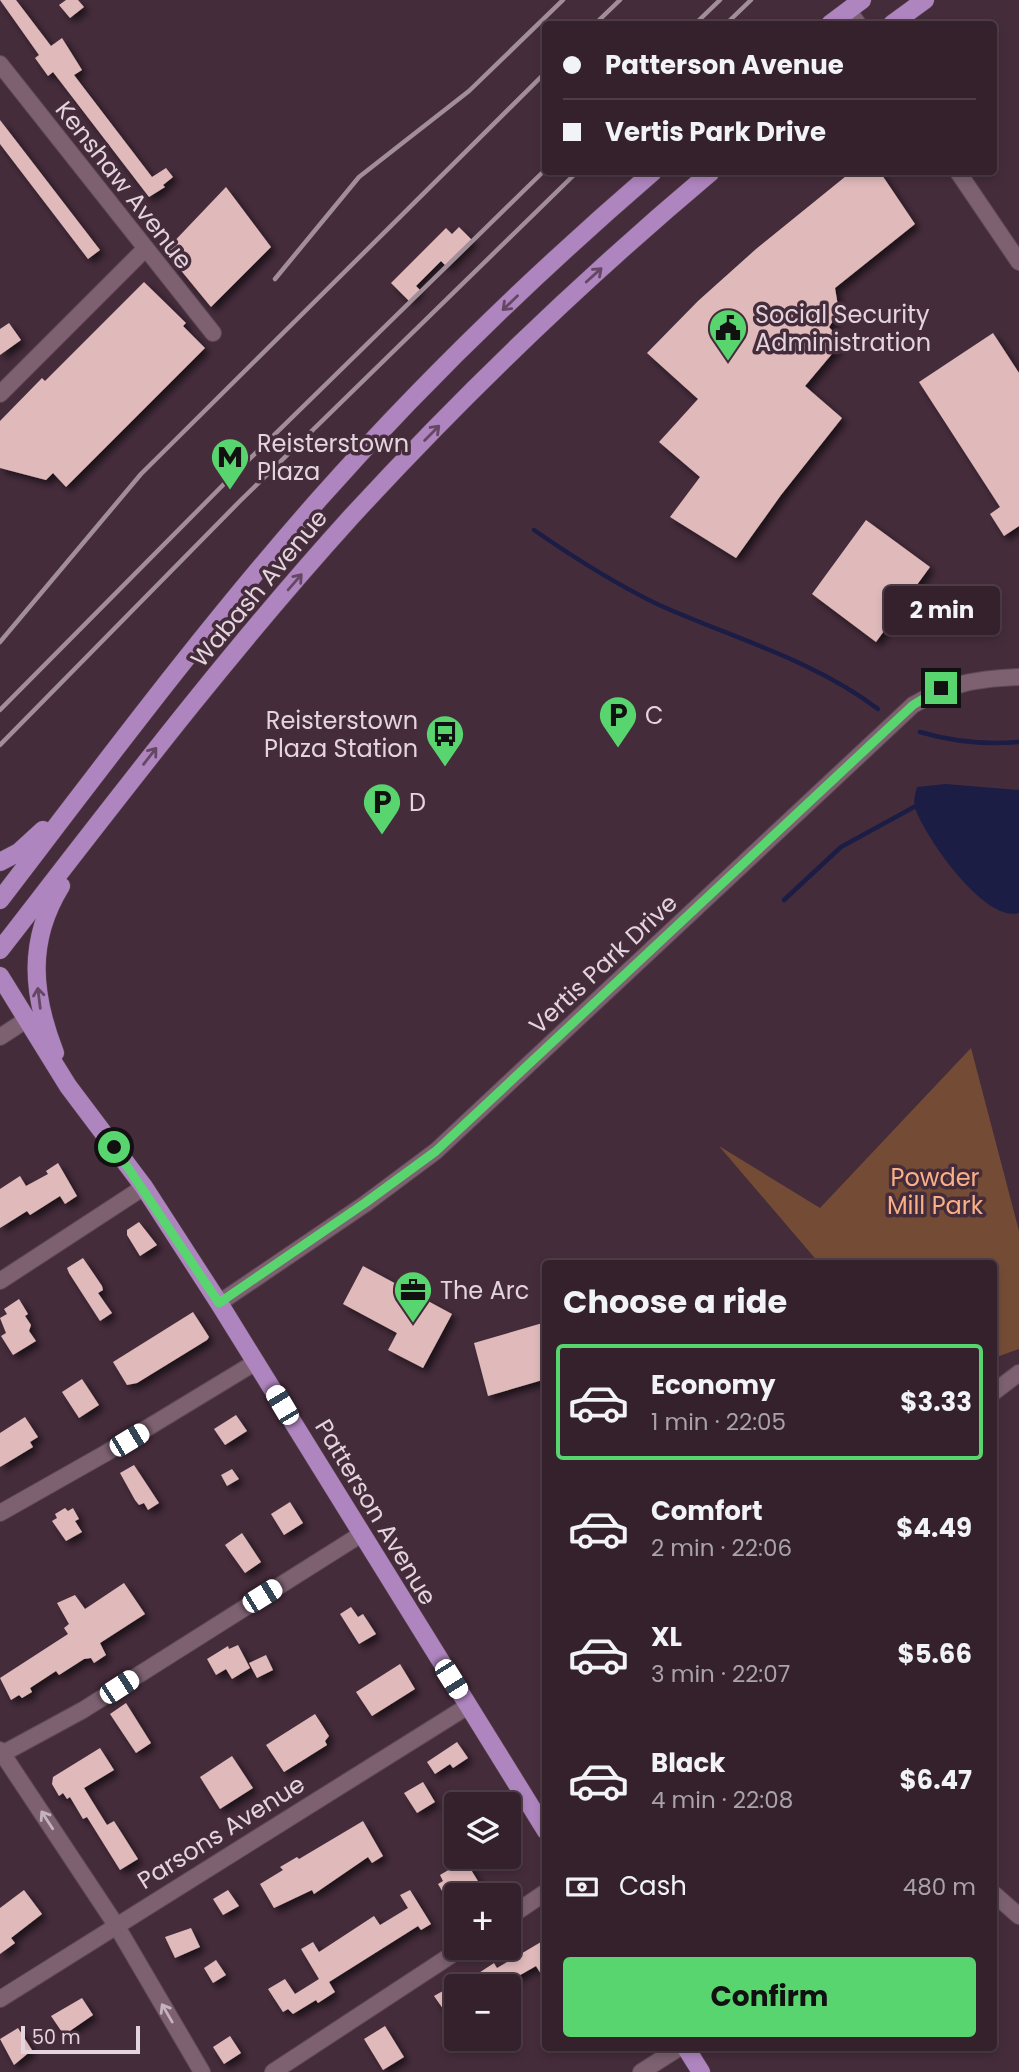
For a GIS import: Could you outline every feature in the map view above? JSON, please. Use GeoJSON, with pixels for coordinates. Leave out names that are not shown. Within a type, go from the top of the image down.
{"type":"FeatureCollection","features":[{"type":"Feature","properties":{"kind":"main road"},"geometry":{"type":"LineString","coordinates":[[896,21],[925,0]]}},
{"type":"Feature","properties":{"kind":"main road"},"geometry":{"type":"LineString","coordinates":[[836,21],[856,12]]}},
{"type":"Feature","properties":{"kind":"main road","name":"Wabash Avenue"},"geometry":{"type":"LineString","coordinates":[[0,901],[198,642],[321,497],[463,348],[559,255],[650,175]]}},
{"type":"Feature","properties":{"kind":"main road","name":"Wabash Avenue"},"geometry":{"type":"LineString","coordinates":[[0,950],[108,810],[251,634],[397,469],[590,279],[708,175]]}},
{"type":"Feature","properties":{"kind":"main road"},"geometry":{"type":"LineString","coordinates":[[0,862],[19,852],[81,793]]}},
{"type":"Feature","properties":{"kind":"main road"},"geometry":{"type":"LineString","coordinates":[[68,1086],[40,1007],[36,965],[40,927],[53,899],[108,810]]}},
{"type":"Feature","properties":{"kind":"main road","name":"Patterson Avenue"},"geometry":{"type":"LineString","coordinates":[[0,976],[68,1086],[144,1187],[219,1303],[360,1535],[542,1825]]}},
{"type":"Feature","properties":{"kind":"main road"},"geometry":{"type":"LineString","coordinates":[[688,2051],[701,2072]]}},
{"type":"Feature","properties":{"kind":"street","name":"Kenshaw Avenue"},"geometry":{"type":"LineString","coordinates":[[0,64],[144,250],[213,333]]}},
{"type":"Feature","properties":{"kind":"street"},"geometry":{"type":"LineString","coordinates":[[960,175],[1019,262]]}},
{"type":"Feature","properties":{"kind":"street"},"geometry":{"type":"LineString","coordinates":[[0,394],[144,250]]}},
{"type":"Feature","properties":{"kind":"street","name":"Vertis Park Drive"},"geometry":{"type":"LineString","coordinates":[[219,1303],[436,1151],[913,705],[941,688],[980,679],[1019,677]]}},
{"type":"Feature","properties":{"kind":"street"},"geometry":{"type":"LineString","coordinates":[[0,1037],[26,1020]]}},
{"type":"Feature","properties":{"kind":"street"},"geometry":{"type":"LineString","coordinates":[[0,1281],[144,1187]]}},
{"type":"Feature","properties":{"kind":"street"},"geometry":{"type":"LineString","coordinates":[[0,1513],[106,1453],[256,1362]]}},
{"type":"Feature","properties":{"kind":"street"},"geometry":{"type":"LineString","coordinates":[[997,1377],[1019,1373]]}},
{"type":"Feature","properties":{"kind":"street"},"geometry":{"type":"LineString","coordinates":[[997,1390],[1019,1373]]}},
{"type":"Feature","properties":{"kind":"street"},"geometry":{"type":"LineString","coordinates":[[202,2072],[116,1925],[1,1753],[83,1710],[360,1535]]}},
{"type":"Feature","properties":{"kind":"street","name":"Parsons Avenue"},"geometry":{"type":"LineString","coordinates":[[0,1998],[468,1706]]}},
{"type":"Feature","properties":{"kind":"street"},"geometry":{"type":"LineString","coordinates":[[521,1909],[542,1895]]}},
{"type":"Feature","properties":{"kind":"street"},"geometry":{"type":"LineString","coordinates":[[997,1897],[1019,1916]]}},
{"type":"Feature","properties":{"kind":"street"},"geometry":{"type":"LineString","coordinates":[[273,2072],[444,1960]]}},
{"type":"Feature","properties":{"kind":"street"},"geometry":{"type":"LineString","coordinates":[[641,2072],[674,2051]]}},
{"type":"Feature","properties":{"kind":"green space","name":"Powder Mill Park"},"geometry":{"type":"Polygon","coordinates":[[[971,1048],[1019,1231],[1019,1349],[997,1357],[997,1260],[816,1260],[719,1146],[820,1208],[971,1048]]]}},
{"type":"Feature","properties":{"kind":"shaded area"},"geometry":{"type":"Polygon","coordinates":[[[946,784],[1019,790],[1019,913],[1005,913],[973,892],[943,857],[921,821],[914,805],[917,787],[946,784]]]}},
{"type":"Feature","properties":{"kind":"building"},"geometry":{"type":"Polygon","coordinates":[[[0,0],[16,0],[51,46],[62,38],[82,70],[74,75],[152,177],[166,168],[173,177],[163,185],[165,187],[149,197],[53,72],[48,76],[35,58],[39,55],[0,0]]]}},
{"type":"Feature","properties":{"kind":"building"},"geometry":{"type":"Polygon","coordinates":[[[66,0],[78,0],[84,7],[70,18],[59,5],[66,0]]]}},
{"type":"Feature","properties":{"kind":"building"},"geometry":{"type":"Polygon","coordinates":[[[0,120],[100,250],[88,259],[0,144],[0,120]]]}},
{"type":"Feature","properties":{"kind":"building","name":"Social Security Administration"},"geometry":{"type":"Polygon","coordinates":[[[847,175],[882,175],[915,224],[835,288],[839,312],[829,327],[842,342],[805,386],[842,418],[781,495],[736,558],[670,517],[700,477],[659,442],[698,399],[647,353],[698,301],[756,249],[847,175]]]}},
{"type":"Feature","properties":{"kind":"building"},"geometry":{"type":"Polygon","coordinates":[[[226,187],[271,247],[211,307],[165,251],[226,187]]]}},
{"type":"Feature","properties":{"kind":"building"},"geometry":{"type":"Polygon","coordinates":[[[459,227],[473,241],[447,267],[441,261],[416,286],[420,290],[409,301],[391,283],[446,228],[452,234],[459,227]]]}},
{"type":"Feature","properties":{"kind":"building"},"geometry":{"type":"Polygon","coordinates":[[[144,282],[186,323],[183,326],[205,348],[66,487],[53,473],[46,480],[0,468],[0,421],[42,378],[45,381],[144,282]]]}},
{"type":"Feature","properties":{"kind":"building"},"geometry":{"type":"Polygon","coordinates":[[[9,323],[21,340],[0,355],[0,329],[9,323]]]}},
{"type":"Feature","properties":{"kind":"building","name":"Social Security Administration"},"geometry":{"type":"Polygon","coordinates":[[[993,333],[1019,373],[1019,526],[1004,536],[990,514],[1000,507],[919,382],[993,333]]]}},
{"type":"Feature","properties":{"kind":"building"},"geometry":{"type":"Polygon","coordinates":[[[866,520],[930,567],[908,597],[915,602],[899,625],[892,620],[876,642],[812,594],[866,520]]]}},
{"type":"Feature","properties":{"kind":"building"},"geometry":{"type":"Polygon","coordinates":[[[58,1163],[77,1196],[65,1204],[60,1196],[30,1215],[27,1211],[0,1228],[0,1189],[20,1176],[26,1186],[48,1174],[46,1171],[58,1163]]]}},
{"type":"Feature","properties":{"kind":"building"},"geometry":{"type":"Polygon","coordinates":[[[139,1222],[157,1245],[140,1256],[127,1235],[127,1230],[139,1222]]]}},
{"type":"Feature","properties":{"kind":"building"},"geometry":{"type":"Polygon","coordinates":[[[83,1258],[102,1286],[103,1290],[98,1293],[112,1313],[100,1321],[67,1268],[83,1258]]]}},
{"type":"Feature","properties":{"kind":"building","name":"The Arc"},"geometry":{"type":"Polygon","coordinates":[[[363,1266],[452,1314],[423,1368],[388,1350],[397,1333],[343,1304],[363,1266]]]}},
{"type":"Feature","properties":{"kind":"building"},"geometry":{"type":"Polygon","coordinates":[[[19,1299],[28,1314],[25,1316],[31,1325],[29,1331],[36,1341],[13,1355],[1,1336],[6,1333],[0,1318],[7,1314],[4,1309],[19,1299]]]}},
{"type":"Feature","properties":{"kind":"building"},"geometry":{"type":"Polygon","coordinates":[[[193,1312],[209,1337],[207,1340],[137,1383],[127,1385],[113,1362],[193,1312]]]}},
{"type":"Feature","properties":{"kind":"building","name":"The Arc"},"geometry":{"type":"Polygon","coordinates":[[[542,1323],[542,1380],[488,1396],[474,1343],[542,1323]]]}},
{"type":"Feature","properties":{"kind":"building"},"geometry":{"type":"Polygon","coordinates":[[[82,1379],[99,1405],[79,1418],[62,1392],[82,1379]]]}},
{"type":"Feature","properties":{"kind":"building"},"geometry":{"type":"Polygon","coordinates":[[[236,1415],[247,1431],[225,1445],[214,1429],[236,1415]]]}},
{"type":"Feature","properties":{"kind":"building"},"geometry":{"type":"Polygon","coordinates":[[[25,1417],[38,1437],[30,1442],[33,1447],[0,1467],[0,1433],[25,1417]]]}},
{"type":"Feature","properties":{"kind":"building"},"geometry":{"type":"Polygon","coordinates":[[[134,1465],[159,1503],[148,1510],[144,1503],[139,1505],[135,1500],[120,1473],[134,1465]]]}},
{"type":"Feature","properties":{"kind":"building"},"geometry":{"type":"Polygon","coordinates":[[[232,1469],[239,1479],[227,1486],[221,1475],[232,1469]]]}},
{"type":"Feature","properties":{"kind":"building"},"geometry":{"type":"Polygon","coordinates":[[[290,1502],[303,1523],[284,1535],[271,1514],[290,1502]]]}},
{"type":"Feature","properties":{"kind":"building"},"geometry":{"type":"Polygon","coordinates":[[[65,1508],[68,1511],[73,1508],[79,1519],[75,1521],[82,1532],[66,1541],[52,1521],[57,1518],[55,1514],[65,1508]]]}},
{"type":"Feature","properties":{"kind":"building"},"geometry":{"type":"Polygon","coordinates":[[[242,1533],[261,1562],[245,1573],[225,1545],[242,1533]]]}},
{"type":"Feature","properties":{"kind":"building"},"geometry":{"type":"Polygon","coordinates":[[[124,1583],[145,1614],[100,1643],[106,1655],[94,1663],[91,1658],[84,1659],[59,1675],[56,1671],[30,1688],[32,1692],[11,1700],[0,1678],[68,1634],[64,1628],[69,1624],[57,1603],[75,1595],[85,1609],[124,1583]]]}},
{"type":"Feature","properties":{"kind":"building"},"geometry":{"type":"Polygon","coordinates":[[[351,1607],[358,1617],[363,1614],[376,1634],[359,1644],[340,1614],[351,1607]]]}},
{"type":"Feature","properties":{"kind":"building"},"geometry":{"type":"Polygon","coordinates":[[[238,1645],[250,1668],[232,1679],[226,1669],[216,1675],[207,1659],[228,1646],[229,1649],[238,1645]]]}},
{"type":"Feature","properties":{"kind":"building"},"geometry":{"type":"Polygon","coordinates":[[[266,1655],[273,1670],[257,1678],[249,1663],[266,1655]]]}},
{"type":"Feature","properties":{"kind":"building"},"geometry":{"type":"Polygon","coordinates":[[[400,1664],[415,1689],[372,1716],[356,1692],[400,1664]]]}},
{"type":"Feature","properties":{"kind":"building"},"geometry":{"type":"Polygon","coordinates":[[[126,1703],[151,1743],[136,1753],[110,1714],[126,1703]]]}},
{"type":"Feature","properties":{"kind":"building"},"geometry":{"type":"Polygon","coordinates":[[[315,1714],[329,1736],[325,1741],[327,1745],[284,1772],[266,1745],[315,1714]]]}},
{"type":"Feature","properties":{"kind":"building"},"geometry":{"type":"Polygon","coordinates":[[[457,1742],[468,1758],[453,1768],[450,1764],[435,1774],[427,1762],[457,1742]]]}},
{"type":"Feature","properties":{"kind":"building"},"geometry":{"type":"Polygon","coordinates":[[[100,1748],[114,1770],[84,1788],[107,1825],[114,1821],[138,1859],[120,1870],[87,1817],[83,1819],[70,1797],[67,1799],[63,1793],[59,1796],[52,1784],[53,1777],[100,1748]]]}},
{"type":"Feature","properties":{"kind":"building"},"geometry":{"type":"Polygon","coordinates":[[[232,1756],[253,1788],[220,1809],[200,1777],[232,1756]]]}},
{"type":"Feature","properties":{"kind":"building"},"geometry":{"type":"Polygon","coordinates":[[[423,1782],[435,1802],[417,1813],[404,1793],[423,1782]]]}},
{"type":"Feature","properties":{"kind":"building"},"geometry":{"type":"Polygon","coordinates":[[[363,1821],[383,1856],[372,1863],[368,1857],[314,1894],[312,1890],[274,1908],[260,1884],[283,1870],[280,1867],[297,1857],[299,1859],[363,1821]]]}},
{"type":"Feature","properties":{"kind":"building"},"geometry":{"type":"Polygon","coordinates":[[[450,1869],[471,1869],[479,1883],[444,1883],[444,1894],[438,1884],[443,1881],[440,1875],[450,1869]]]}},
{"type":"Feature","properties":{"kind":"building"},"geometry":{"type":"Polygon","coordinates":[[[24,1890],[42,1914],[11,1938],[15,1943],[0,1954],[0,1908],[24,1890]]]}},
{"type":"Feature","properties":{"kind":"building"},"geometry":{"type":"Polygon","coordinates":[[[228,1890],[239,1906],[223,1915],[213,1899],[228,1890]]]}},
{"type":"Feature","properties":{"kind":"building"},"geometry":{"type":"Polygon","coordinates":[[[410,1890],[431,1924],[421,1930],[418,1926],[329,1982],[335,1992],[318,2003],[316,2000],[293,2014],[288,2009],[283,2012],[268,1989],[285,1979],[295,1994],[319,1979],[301,1949],[313,1942],[319,1952],[374,1916],[380,1925],[408,1908],[400,1895],[410,1890]]]}},
{"type":"Feature","properties":{"kind":"building"},"geometry":{"type":"Polygon","coordinates":[[[191,1928],[200,1947],[175,1958],[165,1937],[191,1928]]]}},
{"type":"Feature","properties":{"kind":"building"},"geometry":{"type":"Polygon","coordinates":[[[542,1941],[542,1976],[536,1966],[521,1975],[477,1974],[494,1963],[497,1968],[511,1960],[521,1960],[521,1954],[542,1941]]]}},
{"type":"Feature","properties":{"kind":"building"},"geometry":{"type":"Polygon","coordinates":[[[216,1960],[226,1975],[213,1983],[204,1968],[216,1960]]]}},
{"type":"Feature","properties":{"kind":"building"},"geometry":{"type":"Polygon","coordinates":[[[444,1990],[444,2010],[434,1996],[444,1990]]]}},
{"type":"Feature","properties":{"kind":"building"},"geometry":{"type":"Polygon","coordinates":[[[82,1998],[93,2015],[64,2035],[51,2016],[82,1998]]]}},
{"type":"Feature","properties":{"kind":"building"},"geometry":{"type":"Polygon","coordinates":[[[385,2026],[404,2057],[383,2070],[364,2039],[385,2026]]]}},
{"type":"Feature","properties":{"kind":"building"},"geometry":{"type":"Polygon","coordinates":[[[18,2028],[32,2050],[14,2065],[0,2039],[18,2028]]]}},
{"type":"Feature","properties":{"kind":"building"},"geometry":{"type":"Polygon","coordinates":[[[230,2036],[241,2053],[224,2064],[213,2047],[230,2036]]]}},
{"type":"Feature","properties":{"kind":"waterway"},"geometry":{"type":"LineString","coordinates":[[534,530],[641,596],[799,663],[826,676],[878,709]]}},
{"type":"Feature","properties":{"kind":"waterway"},"geometry":{"type":"LineString","coordinates":[[920,732],[969,742],[1019,742]]}},
{"type":"Feature","properties":{"kind":"waterway"},"geometry":{"type":"LineString","coordinates":[[784,900],[841,847],[914,807]]}},
{"type":"Feature","properties":{"kind":"railway"},"geometry":{"type":"LineString","coordinates":[[275,279],[359,177],[469,91],[563,0]]}},
{"type":"Feature","properties":{"kind":"railway"},"geometry":{"type":"LineString","coordinates":[[598,21],[620,0]]}},
{"type":"Feature","properties":{"kind":"railway"},"geometry":{"type":"LineString","coordinates":[[698,21],[720,0]]}},
{"type":"Feature","properties":{"kind":"railway"},"geometry":{"type":"LineString","coordinates":[[729,21],[751,0]]}},
{"type":"Feature","properties":{"kind":"railway"},"geometry":{"type":"LineString","coordinates":[[0,642],[141,474],[542,76]]}},
{"type":"Feature","properties":{"kind":"railway"},"geometry":{"type":"LineString","coordinates":[[0,710],[224,484],[542,173]]}},
{"type":"Feature","properties":{"kind":"railway"},"geometry":{"type":"LineString","coordinates":[[0,745],[239,502],[574,175]]}},
{"type":"Feature","properties":{"kind":"place","name":"Social Security Administration"},"geometry":{"type":"Point","coordinates":[728,362]}},
{"type":"Feature","properties":{"kind":"place","name":"Reisterstown Plaza"},"geometry":{"type":"Point","coordinates":[230,491]}},
{"type":"Feature","properties":{"kind":"place","name":"C"},"geometry":{"type":"Point","coordinates":[618,749]}},
{"type":"Feature","properties":{"kind":"place","name":"Reisterstown Plaza Station"},"geometry":{"type":"Point","coordinates":[445,768]}},
{"type":"Feature","properties":{"kind":"place","name":"D"},"geometry":{"type":"Point","coordinates":[382,836]}},
{"type":"Feature","properties":{"kind":"place","name":"The Arc"},"geometry":{"type":"Point","coordinates":[413,1324]}},
{"type":"Feature","properties":{"kind":"route"},"geometry":{"type":"LineString","coordinates":[[114,1147],[144,1187],[219,1303],[436,1151],[913,705],[941,688]]}}]}
